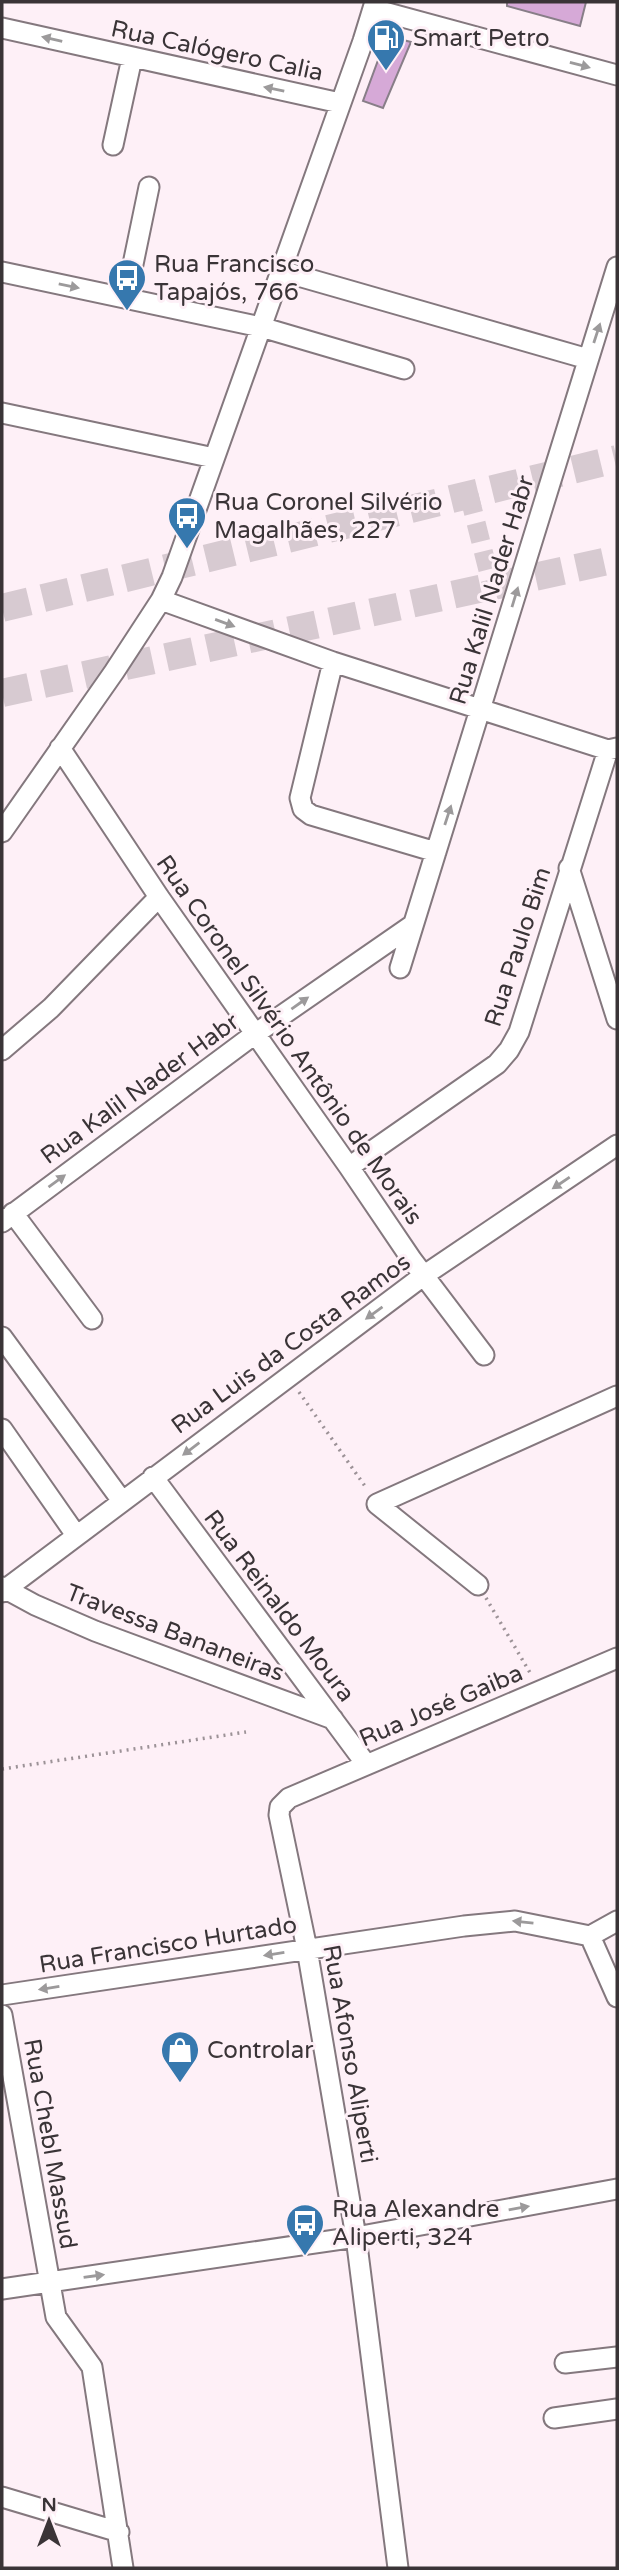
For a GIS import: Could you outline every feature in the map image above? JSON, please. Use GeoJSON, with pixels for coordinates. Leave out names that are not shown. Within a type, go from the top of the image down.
{"type":"FeatureCollection","features":[{"type":"Feature","properties":{"kind":"street"},"geometry":{"type":"LineString","coordinates":[[2,832],[161,600],[172,576],[374,6],[617,75]]}},
{"type":"Feature","properties":{"kind":"street","name":"Rua Calógero Calia"},"geometry":{"type":"LineString","coordinates":[[2,28],[340,103]]}},
{"type":"Feature","properties":{"kind":"street"},"geometry":{"type":"LineString","coordinates":[[113,145],[132,58]]}},
{"type":"Feature","properties":{"kind":"street"},"geometry":{"type":"LineString","coordinates":[[126,298],[149,187]]}},
{"type":"Feature","properties":{"kind":"street","name":"Rua Kalil Nader Habr"},"geometry":{"type":"LineString","coordinates":[[400,968],[617,268]]}},
{"type":"Feature","properties":{"kind":"street"},"geometry":{"type":"LineString","coordinates":[[281,271],[588,359]]}},
{"type":"Feature","properties":{"kind":"street"},"geometry":{"type":"LineString","coordinates":[[2,272],[261,327],[404,369]]}},
{"type":"Feature","properties":{"kind":"street"},"geometry":{"type":"LineString","coordinates":[[2,412],[214,458]]}},
{"type":"Feature","properties":{"kind":"street"},"geometry":{"type":"LineString","coordinates":[[161,600],[333,662],[481,711],[613,749]]}},
{"type":"Feature","properties":{"kind":"street"},"geometry":{"type":"LineString","coordinates":[[333,662],[300,798],[303,809],[311,815],[436,852]]}},
{"type":"Feature","properties":{"kind":"street","name":"Rua Coronel Silvério Antônio de Morais"},"geometry":{"type":"LineString","coordinates":[[60,748],[159,897],[424,1276],[484,1355]]}},
{"type":"Feature","properties":{"kind":"street","name":"Rua Paulo Bim"},"geometry":{"type":"LineString","coordinates":[[349,1167],[497,1064],[509,1050],[519,1031],[569,868],[613,749]]}},
{"type":"Feature","properties":{"kind":"street"},"geometry":{"type":"LineString","coordinates":[[569,868],[617,1019]]}},
{"type":"Feature","properties":{"kind":"street"},"geometry":{"type":"LineString","coordinates":[[2,1050],[51,1008],[159,897]]}},
{"type":"Feature","properties":{"kind":"street","name":"Rua Kalil Nader Habr"},"geometry":{"type":"LineString","coordinates":[[8,1217],[255,1034],[411,926]]}},
{"type":"Feature","properties":{"kind":"street","name":"Rua Luis da Costa Ramos"},"geometry":{"type":"LineString","coordinates":[[3,1590],[424,1276],[617,1145]]}},
{"type":"Feature","properties":{"kind":"street"},"geometry":{"type":"LineString","coordinates":[[8,1217],[92,1319]]}},
{"type":"Feature","properties":{"kind":"street"},"geometry":{"type":"LineString","coordinates":[[2,1337],[121,1501]]}},
{"type":"Feature","properties":{"kind":"street"},"geometry":{"type":"LineString","coordinates":[[478,1584],[377,1504],[617,1396]]}},
{"type":"Feature","properties":{"kind":"street"},"geometry":{"type":"LineString","coordinates":[[2,1429],[76,1535]]}},
{"type":"Feature","properties":{"kind":"street","name":"Rua Reinaldo Moura"},"geometry":{"type":"LineString","coordinates":[[153,1477],[366,1764]]}},
{"type":"Feature","properties":{"kind":"street","name":"Travessa Bananeiras"},"geometry":{"type":"LineString","coordinates":[[3,1590],[94,1631],[333,1719]]}},
{"type":"Feature","properties":{"kind":"street","name":"Rua José Gaiba"},"geometry":{"type":"LineString","coordinates":[[284,1801],[617,1658]]}},
{"type":"Feature","properties":{"kind":"street","name":"Rua Afonso Aliperti"},"geometry":{"type":"LineString","coordinates":[[284,1801],[279,1815],[307,1949],[356,2237],[398,2568]]}},
{"type":"Feature","properties":{"kind":"street","name":"Rua Francisco Hurtado"},"geometry":{"type":"LineString","coordinates":[[2,1995],[464,1926],[515,1921],[590,1936]]}},
{"type":"Feature","properties":{"kind":"street"},"geometry":{"type":"LineString","coordinates":[[617,1921],[590,1936],[617,1997]]}},
{"type":"Feature","properties":{"kind":"street","name":"Rua Chebl Massud"},"geometry":{"type":"LineString","coordinates":[[2,2015],[56,2317],[92,2367],[123,2568]]}},
{"type":"Feature","properties":{"kind":"street"},"geometry":{"type":"LineString","coordinates":[[2,2289],[356,2237],[617,2189]]}},
{"type":"Feature","properties":{"kind":"street"},"geometry":{"type":"LineString","coordinates":[[565,2363],[617,2357]]}},
{"type":"Feature","properties":{"kind":"street"},"geometry":{"type":"LineString","coordinates":[[554,2418],[617,2409]]}},
{"type":"Feature","properties":{"kind":"street"},"geometry":{"type":"LineString","coordinates":[[2,2497],[119,2532]]}},
{"type":"Feature","properties":{"kind":"path"},"geometry":{"type":"LineString","coordinates":[[288,1376],[377,1504]]}},
{"type":"Feature","properties":{"kind":"path"},"geometry":{"type":"LineString","coordinates":[[478,1584],[540,1690]]}},
{"type":"Feature","properties":{"kind":"path"},"geometry":{"type":"LineString","coordinates":[[2,1769],[246,1732]]}},
{"type":"Feature","properties":{"kind":"building"},"geometry":{"type":"Polygon","coordinates":[[[507,2],[586,2],[580,26],[507,6],[507,2]]]}},
{"type":"Feature","properties":{"kind":"building","name":"Smart Petro"},"geometry":{"type":"Polygon","coordinates":[[[387,36],[411,42],[383,108],[363,101],[387,36]]]}},
{"type":"Feature","properties":{"kind":"tunnel"},"geometry":{"type":"LineString","coordinates":[[2,608],[617,459]]}},
{"type":"Feature","properties":{"kind":"tunnel"},"geometry":{"type":"LineString","coordinates":[[469,495],[492,586]]}},
{"type":"Feature","properties":{"kind":"tunnel"},"geometry":{"type":"LineString","coordinates":[[2,693],[617,559]]}},
{"type":"Feature","properties":{"kind":"place","name":"Smart Petro"},"geometry":{"type":"Point","coordinates":[386,72]}},
{"type":"Feature","properties":{"kind":"place","name":"Rua Francisco Tapajós, 766"},"geometry":{"type":"Point","coordinates":[127,312]}},
{"type":"Feature","properties":{"kind":"place","name":"Rua Coronel Silvério Magalhães, 227"},"geometry":{"type":"Point","coordinates":[187,550]}},
{"type":"Feature","properties":{"kind":"place","name":"Controlar"},"geometry":{"type":"Point","coordinates":[180,2084]}},
{"type":"Feature","properties":{"kind":"place","name":"Rua Alexandre Aliperti, 324"},"geometry":{"type":"Point","coordinates":[305,2257]}}]}
